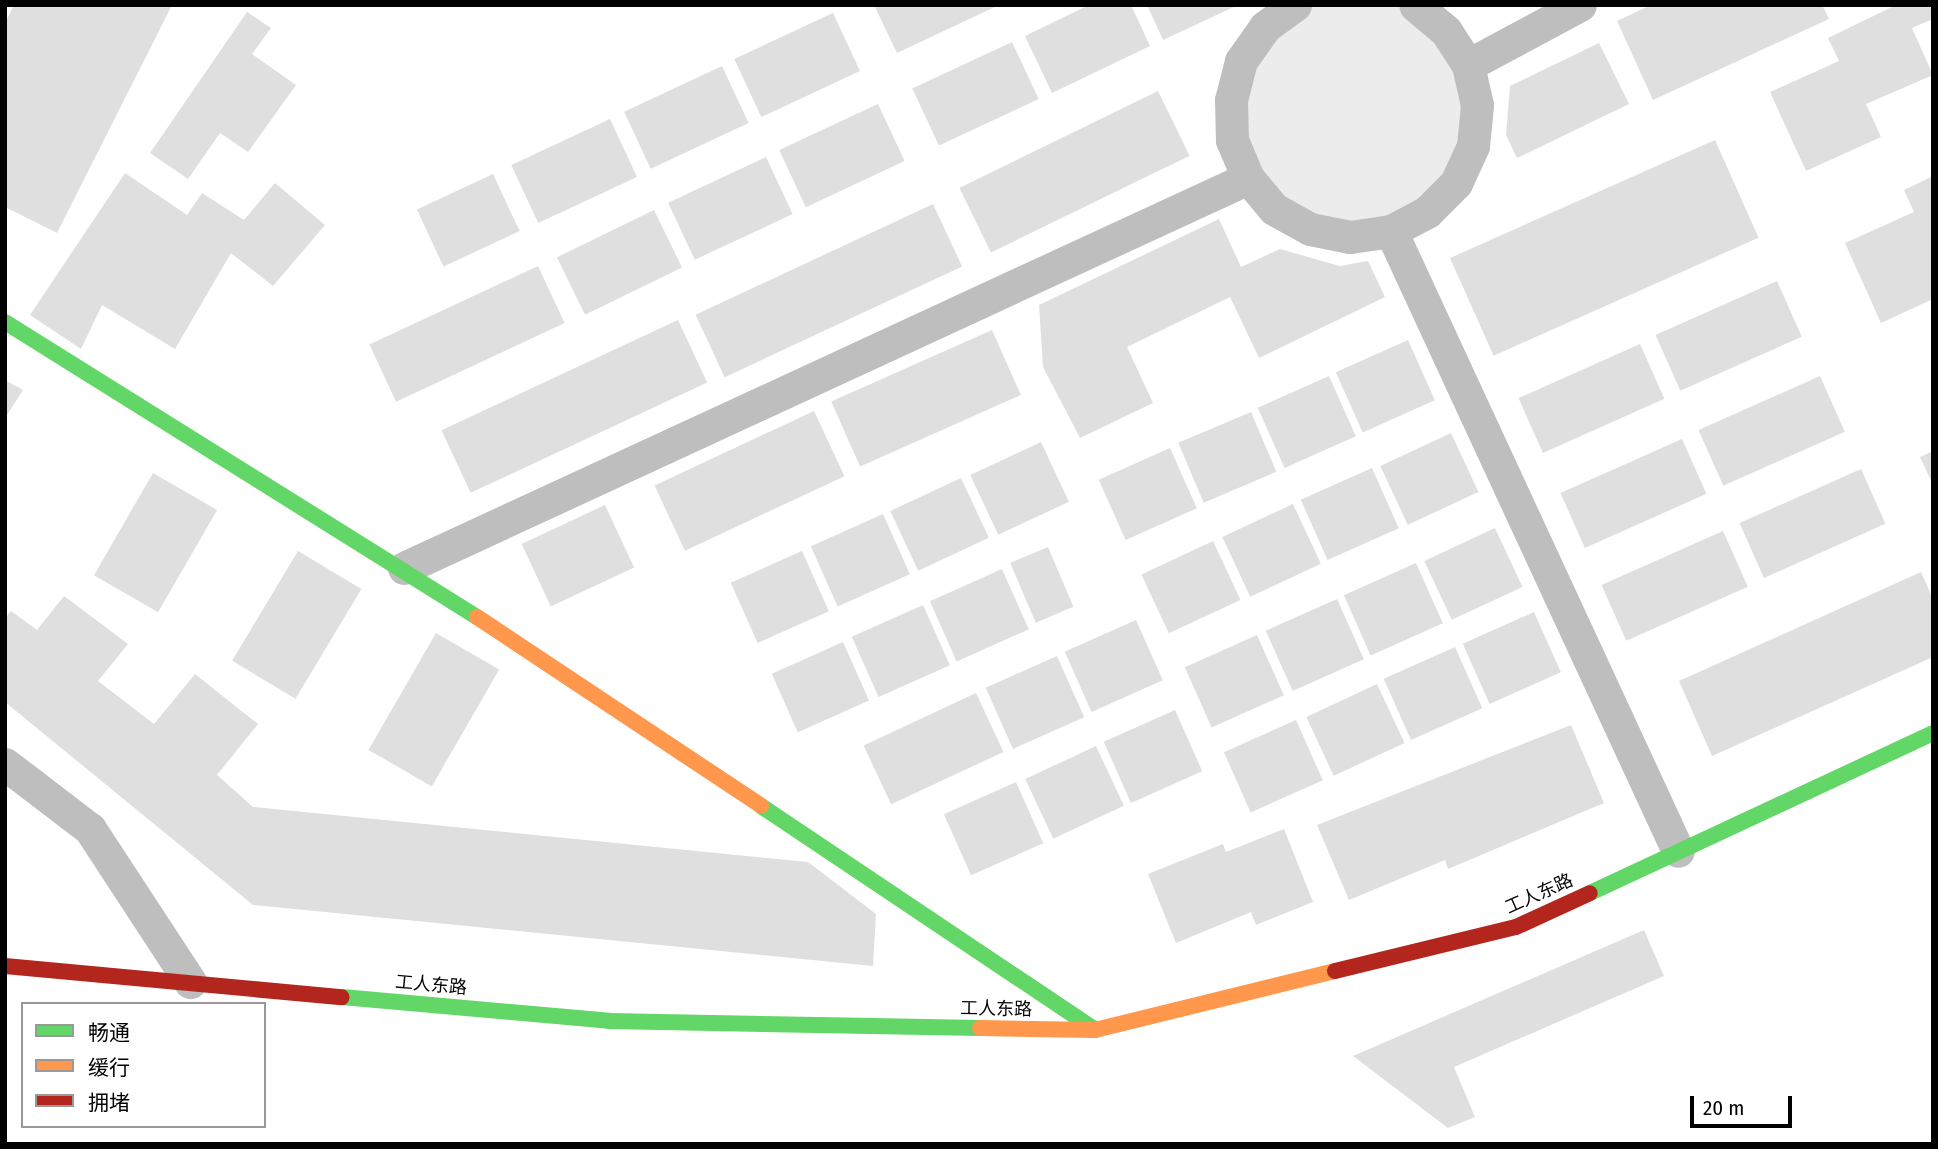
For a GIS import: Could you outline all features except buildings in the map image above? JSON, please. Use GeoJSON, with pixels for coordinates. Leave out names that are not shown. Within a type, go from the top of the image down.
{"type":"FeatureCollection","features":[{"type":"Feature","properties":{"kind":"main road"},"geometry":{"type":"LineString","coordinates":[[5,322],[404,568],[1095,1030]]}},
{"type":"Feature","properties":{"kind":"main road","name":"工人东路"},"geometry":{"type":"LineString","coordinates":[[5,966],[609,1021],[1095,1030],[1516,927],[1933,733]]}},
{"type":"Feature","properties":{"kind":"street"},"geometry":{"type":"LineString","coordinates":[[1295,5],[1265,27],[1238,74],[1231,100],[1232,140],[1248,178],[1274,209],[1310,229],[1350,237],[1391,231],[1427,212],[1456,183],[1473,146],[1477,105],[1468,65],[1446,31],[1415,5]]}},
{"type":"Feature","properties":{"kind":"street"},"geometry":{"type":"LineString","coordinates":[[1468,65],[1580,5]]}},
{"type":"Feature","properties":{"kind":"street"},"geometry":{"type":"LineString","coordinates":[[404,568],[1248,178]]}},
{"type":"Feature","properties":{"kind":"street"},"geometry":{"type":"LineString","coordinates":[[1391,231],[1678,851]]}},
{"type":"Feature","properties":{"kind":"street"},"geometry":{"type":"LineString","coordinates":[[5,764],[90,829],[190,982]]}},
{"type":"Feature","properties":{"kind":"shaded area"},"geometry":{"type":"Polygon","coordinates":[[[1295,5],[1415,5],[1468,65],[1456,183],[1350,237],[1248,178],[1241,61],[1295,5]]]}},
{"type":"Feature","properties":{"kind":"traffic: fast"},"geometry":{"type":"LineString","coordinates":[[5,322],[477,617]]}},
{"type":"Feature","properties":{"kind":"traffic: fast"},"geometry":{"type":"LineString","coordinates":[[1590,893],[1933,733]]}},
{"type":"Feature","properties":{"kind":"traffic: fast"},"geometry":{"type":"LineString","coordinates":[[761,806],[1095,1030]]}},
{"type":"Feature","properties":{"kind":"traffic: fast"},"geometry":{"type":"LineString","coordinates":[[342,997],[609,1021],[980,1028]]}},
{"type":"Feature","properties":{"kind":"traffic: slow"},"geometry":{"type":"LineString","coordinates":[[477,617],[761,806]]}},
{"type":"Feature","properties":{"kind":"traffic: slow"},"geometry":{"type":"LineString","coordinates":[[980,1028],[1095,1030],[1335,971]]}},
{"type":"Feature","properties":{"kind":"traffic: jam"},"geometry":{"type":"LineString","coordinates":[[1335,971],[1516,927],[1590,893]]}},
{"type":"Feature","properties":{"kind":"traffic: jam"},"geometry":{"type":"LineString","coordinates":[[5,966],[342,997]]}}]}
